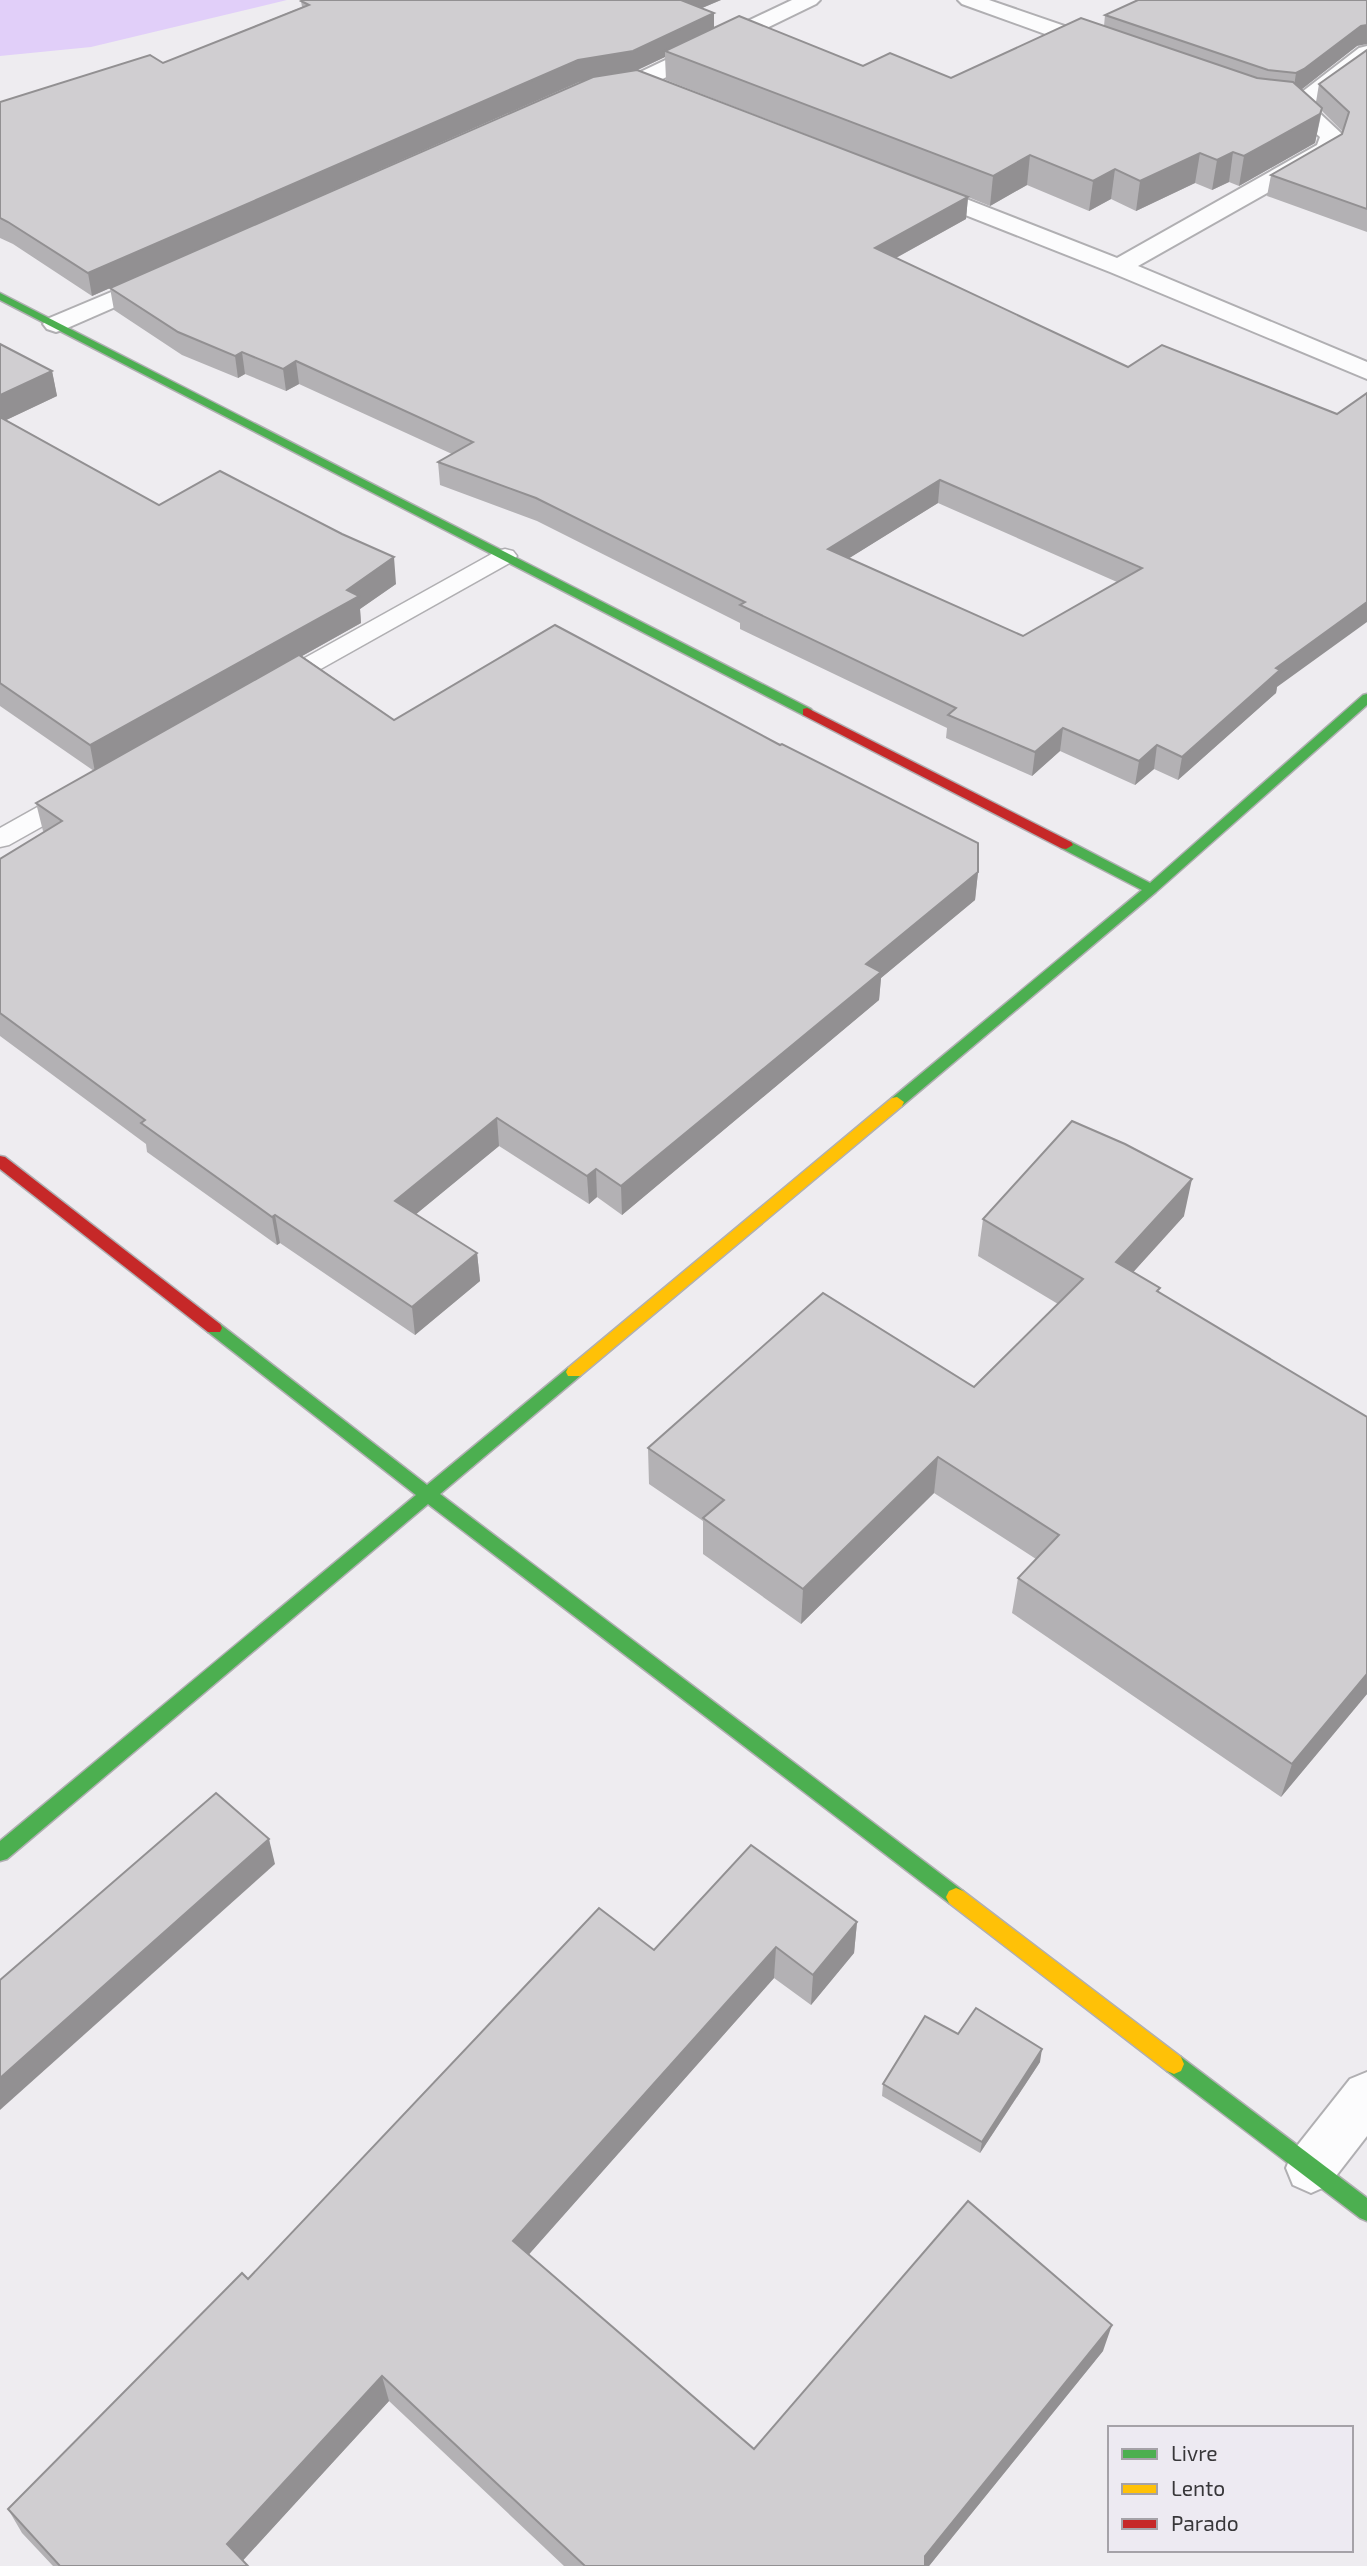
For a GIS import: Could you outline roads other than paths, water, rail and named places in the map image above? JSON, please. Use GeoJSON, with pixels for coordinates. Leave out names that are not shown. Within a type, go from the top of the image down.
{"type":"FeatureCollection","features":[{"type":"Feature","properties":{"kind":"street"},"geometry":{"type":"LineString","coordinates":[[575,94],[588,89],[640,81],[809,0]]}},
{"type":"Feature","properties":{"kind":"street"},"geometry":{"type":"LineString","coordinates":[[969,0],[1127,56]]}},
{"type":"Feature","properties":{"kind":"street"},"geometry":{"type":"LineString","coordinates":[[1237,92],[1261,100],[1295,103],[1310,97],[1367,53]]}},
{"type":"Feature","properties":{"kind":"street"},"geometry":{"type":"LineString","coordinates":[[640,81],[665,90]]}},
{"type":"Feature","properties":{"kind":"street"},"geometry":{"type":"LineString","coordinates":[[1119,267],[1328,149],[1332,135],[1295,103]]}},
{"type":"Feature","properties":{"kind":"street"},"geometry":{"type":"LineString","coordinates":[[898,181],[1119,267],[1367,371]]}},
{"type":"Feature","properties":{"kind":"street"},"geometry":{"type":"LineString","coordinates":[[56,324],[183,268]]}},
{"type":"Feature","properties":{"kind":"street"},"geometry":{"type":"LineString","coordinates":[[0,296],[1151,889]]}},
{"type":"Feature","properties":{"kind":"street"},"geometry":{"type":"LineString","coordinates":[[0,1853],[1151,889],[1367,698]]}},
{"type":"Feature","properties":{"kind":"street"},"geometry":{"type":"LineString","coordinates":[[0,1161],[428,1495],[1367,2211]]}},
{"type":"Feature","properties":{"kind":"street"},"geometry":{"type":"LineString","coordinates":[[1311,2168],[1367,2096]]}},
{"type":"Feature","properties":{"kind":"lane"},"geometry":{"type":"LineString","coordinates":[[252,697],[505,556]]}},
{"type":"Feature","properties":{"kind":"lane"},"geometry":{"type":"LineString","coordinates":[[0,839],[96,785]]}}]}
